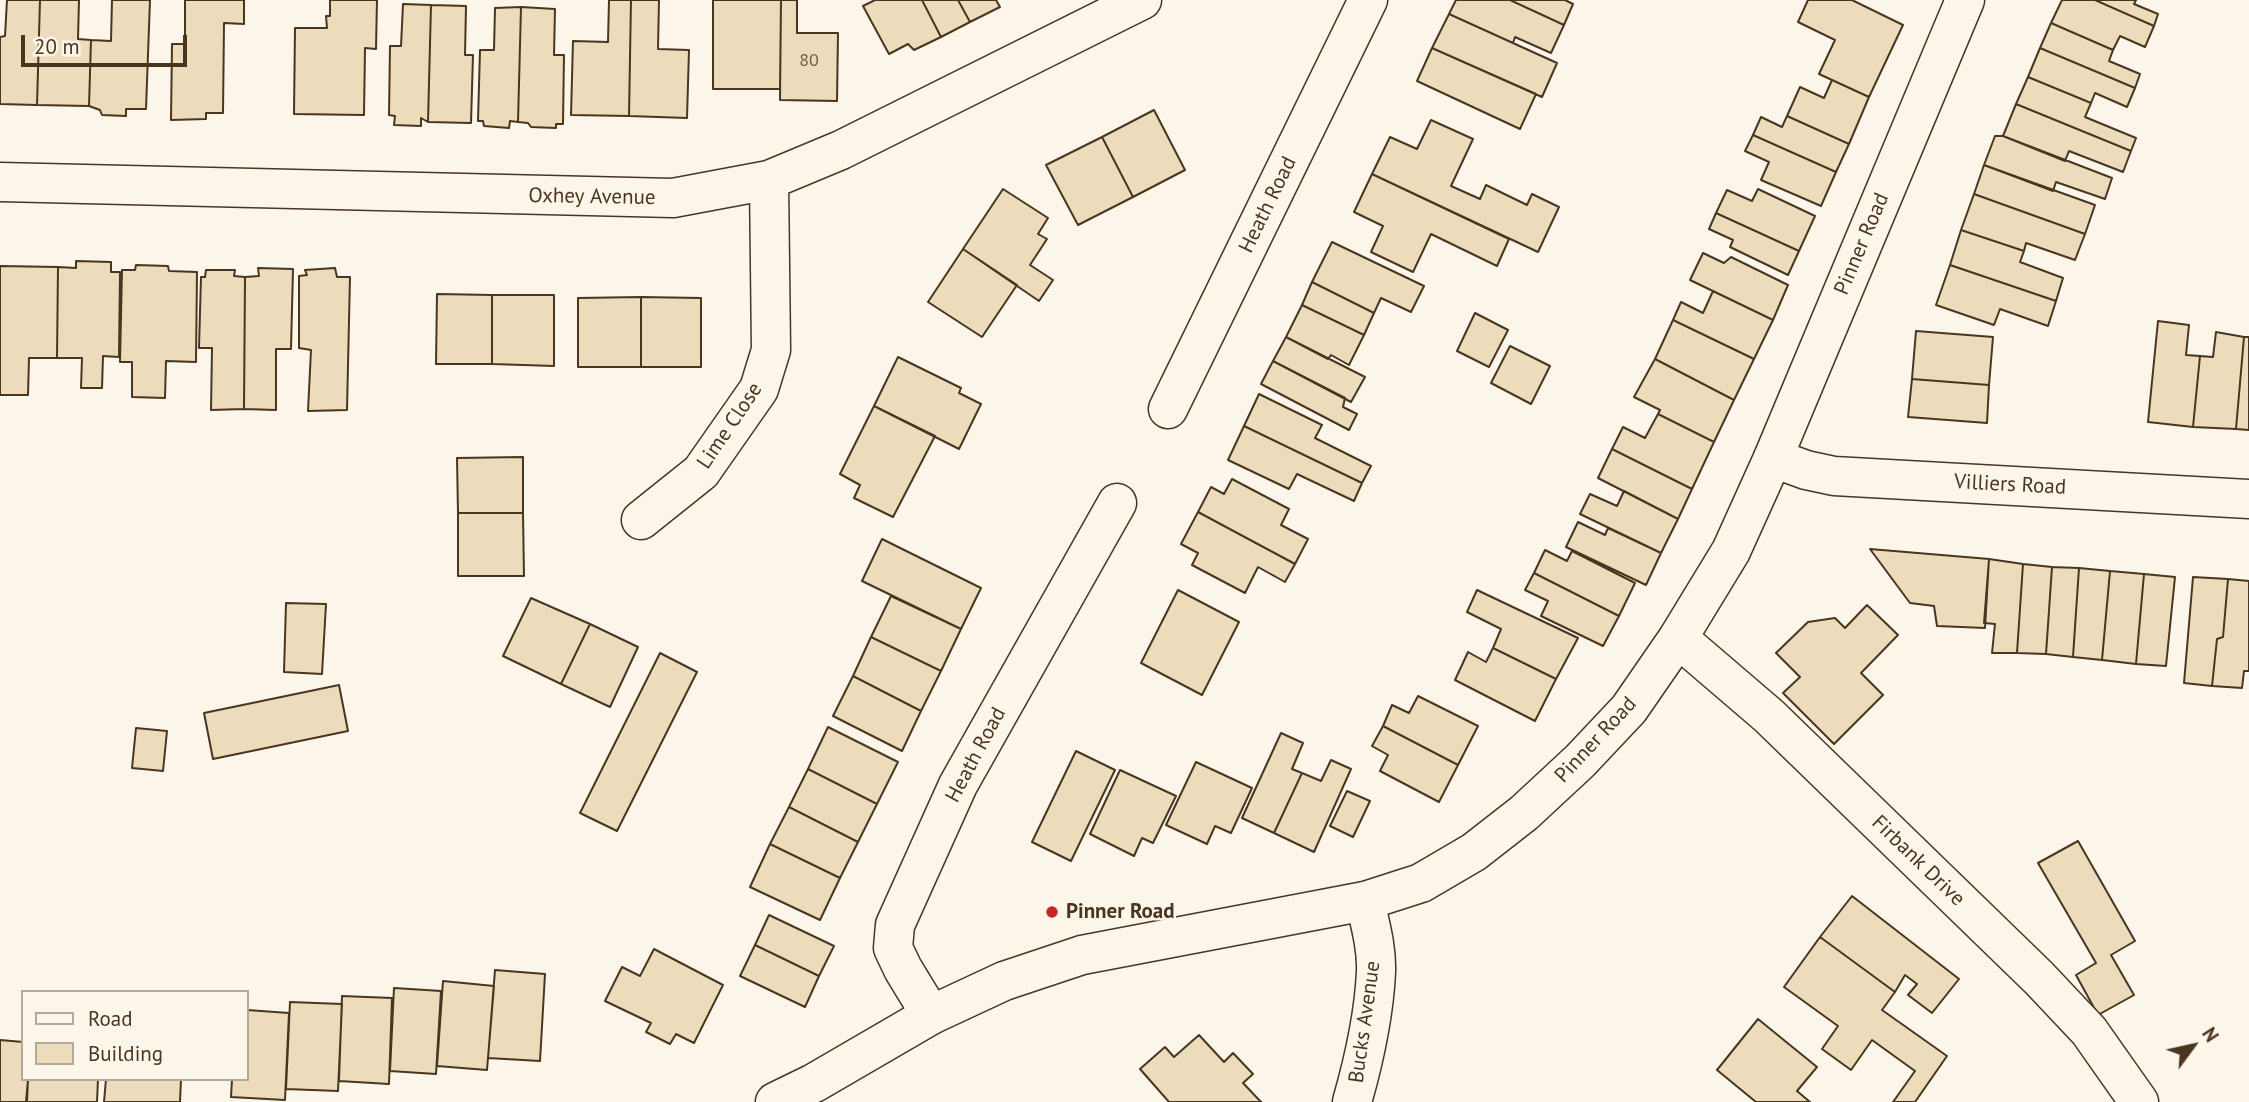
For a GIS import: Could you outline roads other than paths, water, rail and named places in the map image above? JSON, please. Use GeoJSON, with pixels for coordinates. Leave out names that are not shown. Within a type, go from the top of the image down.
{"type":"FeatureCollection","features":[{"type":"Feature","properties":{"kind":"street","name":"Oxhey Avenue"},"geometry":{"type":"LineString","coordinates":[[0,182],[673,198],[769,180],[841,150],[1142,0]]}},
{"type":"Feature","properties":{"kind":"street","name":"Heath Road"},"geometry":{"type":"LineString","coordinates":[[1168,409],[1368,0]]}},
{"type":"Feature","properties":{"kind":"street","name":"Pinner Road"},"geometry":{"type":"LineString","coordinates":[[775,1102],[814,1083],[931,1015],[1004,981],[1082,955],[1365,901],[1421,883],[1474,852],[1524,813],[1580,761],[1629,709],[1678,638],[1731,551],[1773,458],[1965,0]]}},
{"type":"Feature","properties":{"kind":"street","name":"Lime Close"},"geometry":{"type":"LineString","coordinates":[[640,520],[701,472],[759,389],[771,350],[769,180]]}},
{"type":"Feature","properties":{"kind":"street","name":"Villiers Road"},"geometry":{"type":"LineString","coordinates":[[1773,458],[1806,470],[1834,476],[2249,499]]}},
{"type":"Feature","properties":{"kind":"street","name":"Heath Road"},"geometry":{"type":"LineString","coordinates":[[931,1015],[902,969],[893,948],[895,925],[958,785],[1116,503]]}},
{"type":"Feature","properties":{"kind":"street","name":"Firbank Drive"},"geometry":{"type":"LineString","coordinates":[[1678,638],[1769,716],[2039,978],[2089,1031],[2139,1102]]}},
{"type":"Feature","properties":{"kind":"street","name":"Bucks Avenue"},"geometry":{"type":"LineString","coordinates":[[1352,1102],[1364,1061],[1376,971],[1374,941],[1365,901]]}},
{"type":"Feature","properties":{"kind":"place","name":"Pinner Road"},"geometry":{"type":"Point","coordinates":[1052,912]}}]}
